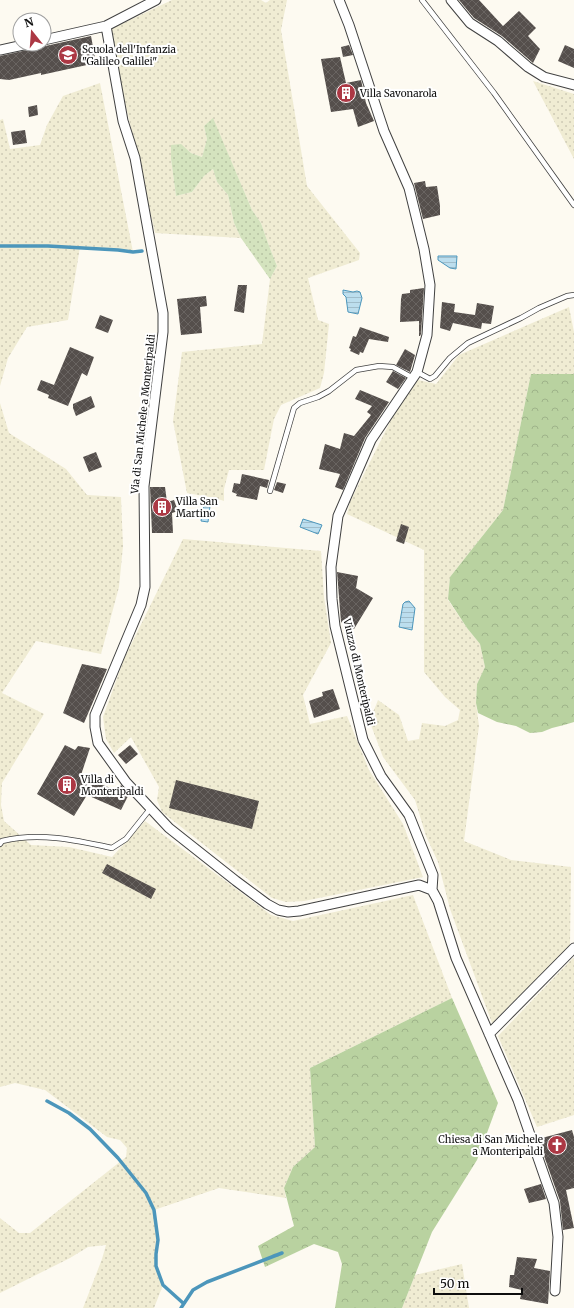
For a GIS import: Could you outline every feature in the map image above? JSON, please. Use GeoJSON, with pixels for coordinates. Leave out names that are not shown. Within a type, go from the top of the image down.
{"type":"FeatureCollection","features":[{"type":"Feature","properties":{"kind":"street"},"geometry":{"type":"LineString","coordinates":[[52,38],[106,26],[156,0]]}},
{"type":"Feature","properties":{"kind":"street","name":"Viuzzo di Monteripaldi"},"geometry":{"type":"LineString","coordinates":[[339,0],[349,25],[384,131],[409,188],[424,249],[430,285],[427,335],[415,375],[371,440],[338,516],[331,567],[335,626],[363,740],[381,776],[409,816],[433,875],[432,890]]}},
{"type":"Feature","properties":{"kind":"street"},"geometry":{"type":"LineString","coordinates":[[451,0],[470,23],[498,41],[528,68],[544,77],[574,86]]}},
{"type":"Feature","properties":{"kind":"street","name":"Via di San Michele a Monteripaldi"},"geometry":{"type":"LineString","coordinates":[[106,26],[123,121],[135,158],[163,312],[163,332],[144,486],[145,587],[141,605],[95,715],[95,727],[98,743],[126,782],[169,828],[267,904],[278,910],[288,912],[300,911],[419,885],[432,890]]}},
{"type":"Feature","properties":{"kind":"street"},"geometry":{"type":"LineString","coordinates":[[0,50],[12,47]]}},
{"type":"Feature","properties":{"kind":"street"},"geometry":{"type":"LineString","coordinates":[[432,890],[438,901],[456,958],[518,1100],[554,1203],[558,1237],[555,1291]]}},
{"type":"Feature","properties":{"kind":"street"},"geometry":{"type":"LineString","coordinates":[[489,1034],[574,948]]}},
{"type":"Feature","properties":{"kind":"lane"},"geometry":{"type":"LineString","coordinates":[[422,0],[494,93],[574,205]]}},
{"type":"Feature","properties":{"kind":"lane"},"geometry":{"type":"LineString","coordinates":[[270,491],[294,408],[300,403],[318,397],[329,391],[356,370],[378,366],[393,367],[430,379],[436,376],[450,358],[468,343],[546,305],[567,296],[574,295]]}},
{"type":"Feature","properties":{"kind":"lane"},"geometry":{"type":"LineString","coordinates":[[0,844],[2,841],[16,838],[39,836],[77,840],[112,848],[126,839],[150,808]]}},
{"type":"Feature","properties":{"kind":"shaded area"},"geometry":{"type":"Polygon","coordinates":[[[172,0],[261,0],[266,3],[270,0],[287,0],[281,30],[307,186],[360,253],[359,260],[308,278],[318,320],[329,324],[324,373],[320,388],[281,405],[274,419],[264,470],[229,470],[224,489],[224,501],[187,493],[173,421],[182,352],[262,344],[270,279],[277,266],[261,223],[252,210],[213,119],[204,126],[207,139],[202,157],[191,153],[181,145],[171,159],[176,196],[192,192],[204,176],[213,169],[217,182],[228,195],[234,223],[241,238],[155,233],[119,76],[111,29],[172,0]]]}},
{"type":"Feature","properties":{"kind":"shaded area"},"geometry":{"type":"Polygon","coordinates":[[[533,81],[574,94],[574,159],[533,81]]]}},
{"type":"Feature","properties":{"kind":"shaded area"},"geometry":{"type":"Polygon","coordinates":[[[100,83],[133,252],[80,247],[68,320],[27,327],[8,358],[0,386],[0,120],[3,119],[10,149],[40,145],[47,125],[63,96],[100,83]]]}},
{"type":"Feature","properties":{"kind":"shaded area"},"geometry":{"type":"Polygon","coordinates":[[[569,307],[574,332],[574,374],[531,374],[503,510],[450,577],[448,600],[480,644],[485,667],[477,684],[476,703],[479,726],[464,841],[511,860],[571,867],[570,945],[492,1023],[450,909],[438,862],[426,836],[415,800],[383,757],[366,712],[374,710],[378,700],[399,715],[408,741],[419,739],[422,723],[445,726],[458,720],[460,710],[445,697],[424,672],[424,550],[347,514],[350,502],[392,418],[418,380],[436,384],[459,355],[569,307]]]}},
{"type":"Feature","properties":{"kind":"shaded area"},"geometry":{"type":"Polygon","coordinates":[[[0,403],[9,433],[66,469],[87,495],[121,497],[123,546],[119,587],[101,654],[36,641],[2,693],[44,714],[2,783],[1,805],[4,821],[31,845],[69,847],[112,857],[145,821],[271,915],[293,921],[413,895],[452,998],[310,1068],[315,1147],[293,1167],[284,1188],[286,1198],[219,1188],[154,1210],[158,1240],[156,1266],[163,1285],[154,1308],[83,1308],[106,1245],[88,1247],[70,1258],[0,1293],[0,1218],[19,1233],[30,1233],[126,1157],[127,1148],[120,1140],[107,1137],[45,1090],[15,1083],[0,1087],[0,403]]]}},
{"type":"Feature","properties":{"kind":"shaded area"},"geometry":{"type":"Polygon","coordinates":[[[183,539],[321,551],[324,597],[331,643],[303,695],[310,724],[347,716],[369,770],[403,824],[423,877],[304,901],[286,902],[272,898],[162,812],[157,800],[159,787],[131,737],[114,753],[106,739],[103,717],[124,659],[183,539]]]}},
{"type":"Feature","properties":{"kind":"shaded area"},"geometry":{"type":"Polygon","coordinates":[[[573,958],[574,1115],[537,1127],[498,1036],[573,958]]]}},
{"type":"Feature","properties":{"kind":"shaded area"},"geometry":{"type":"Polygon","coordinates":[[[462,1264],[469,1308],[402,1308],[415,1275],[462,1264]]]}},
{"type":"Feature","properties":{"kind":"green space"},"geometry":{"type":"Polygon","coordinates":[[[213,118],[252,210],[261,223],[277,266],[270,279],[241,238],[234,223],[228,195],[217,182],[213,169],[204,176],[192,192],[176,196],[171,159],[171,145],[181,144],[191,153],[202,157],[207,139],[204,126],[213,118]]]}},
{"type":"Feature","properties":{"kind":"green space"},"geometry":{"type":"Polygon","coordinates":[[[531,374],[574,374],[574,722],[542,732],[530,733],[516,726],[497,722],[478,713],[476,703],[477,684],[485,667],[480,644],[467,628],[448,599],[450,577],[503,510],[531,374]]]}},
{"type":"Feature","properties":{"kind":"green space"},"geometry":{"type":"Polygon","coordinates":[[[452,998],[498,1103],[477,1160],[432,1232],[402,1308],[335,1308],[342,1264],[338,1252],[314,1244],[265,1267],[258,1246],[294,1226],[284,1188],[293,1167],[315,1147],[310,1068],[452,998]]]}},
{"type":"Feature","properties":{"kind":"water"},"geometry":{"type":"Polygon","coordinates":[[[438,256],[457,256],[456,269],[450,268],[438,260],[438,256]]]}},
{"type":"Feature","properties":{"kind":"water"},"geometry":{"type":"Polygon","coordinates":[[[343,290],[360,292],[362,298],[358,314],[348,312],[346,297],[343,294],[343,290]]]}},
{"type":"Feature","properties":{"kind":"water"},"geometry":{"type":"Polygon","coordinates":[[[204,505],[210,506],[208,522],[201,521],[204,505]]]}},
{"type":"Feature","properties":{"kind":"water"},"geometry":{"type":"Polygon","coordinates":[[[303,519],[322,525],[318,534],[300,527],[303,519]]]}},
{"type":"Feature","properties":{"kind":"water"},"geometry":{"type":"Polygon","coordinates":[[[409,601],[415,608],[412,630],[399,627],[403,604],[409,601]]]}},
{"type":"Feature","properties":{"kind":"building"},"geometry":{"type":"Polygon","coordinates":[[[459,0],[479,0],[503,26],[519,11],[536,28],[528,36],[540,49],[533,63],[502,36],[474,18],[459,0]]]}},
{"type":"Feature","properties":{"kind":"building","name":"Scuola dell'Infanzia \"Galileo Galilei\""},"geometry":{"type":"Polygon","coordinates":[[[91,36],[96,63],[41,75],[41,73],[9,80],[0,79],[0,56],[18,52],[52,52],[52,45],[91,36]]]}},
{"type":"Feature","properties":{"kind":"building"},"geometry":{"type":"Polygon","coordinates":[[[349,45],[353,55],[343,57],[341,47],[349,45]]]}},
{"type":"Feature","properties":{"kind":"building"},"geometry":{"type":"Polygon","coordinates":[[[565,45],[574,49],[574,68],[558,61],[565,45]]]}},
{"type":"Feature","properties":{"kind":"building","name":"Villa Savonarola"},"geometry":{"type":"Polygon","coordinates":[[[340,57],[346,83],[361,80],[366,103],[374,121],[358,127],[353,109],[331,112],[321,59],[340,57]]]}},
{"type":"Feature","properties":{"kind":"building"},"geometry":{"type":"Polygon","coordinates":[[[37,105],[38,115],[29,117],[28,107],[37,105]]]}},
{"type":"Feature","properties":{"kind":"building"},"geometry":{"type":"Polygon","coordinates":[[[25,130],[27,143],[13,145],[11,132],[25,130]]]}},
{"type":"Feature","properties":{"kind":"building"},"geometry":{"type":"Polygon","coordinates":[[[425,181],[426,187],[437,186],[440,215],[423,219],[414,183],[425,181]]]}},
{"type":"Feature","properties":{"kind":"building"},"geometry":{"type":"Polygon","coordinates":[[[238,285],[247,285],[244,313],[234,311],[238,285]]]}},
{"type":"Feature","properties":{"kind":"building"},"geometry":{"type":"Polygon","coordinates":[[[424,288],[421,334],[419,336],[419,321],[400,322],[401,299],[402,294],[410,293],[410,290],[424,288]]]}},
{"type":"Feature","properties":{"kind":"building"},"geometry":{"type":"Polygon","coordinates":[[[206,296],[207,306],[200,307],[202,333],[181,335],[177,299],[206,296]]]}},
{"type":"Feature","properties":{"kind":"building"},"geometry":{"type":"Polygon","coordinates":[[[442,302],[455,304],[454,312],[475,315],[477,303],[494,306],[491,324],[482,323],[481,329],[453,323],[450,331],[440,328],[442,302]]]}},
{"type":"Feature","properties":{"kind":"building"},"geometry":{"type":"Polygon","coordinates":[[[100,315],[113,320],[108,333],[95,328],[100,315]]]}},
{"type":"Feature","properties":{"kind":"building"},"geometry":{"type":"Polygon","coordinates":[[[360,327],[389,337],[388,342],[369,339],[363,353],[360,352],[359,355],[350,351],[351,349],[349,348],[353,336],[356,337],[360,327]]]}},
{"type":"Feature","properties":{"kind":"building"},"geometry":{"type":"Polygon","coordinates":[[[70,347],[94,357],[87,376],[82,373],[68,406],[48,398],[49,395],[37,390],[41,380],[54,385],[70,347]]]}},
{"type":"Feature","properties":{"kind":"building"},"geometry":{"type":"Polygon","coordinates":[[[405,349],[415,355],[410,372],[396,365],[405,349]]]}},
{"type":"Feature","properties":{"kind":"building"},"geometry":{"type":"Polygon","coordinates":[[[393,371],[406,378],[398,389],[386,382],[393,371]]]}},
{"type":"Feature","properties":{"kind":"building"},"geometry":{"type":"Polygon","coordinates":[[[360,390],[389,402],[365,438],[343,490],[335,487],[340,474],[319,469],[325,444],[340,449],[344,433],[354,436],[371,415],[367,412],[372,406],[355,399],[360,390]]]}},
{"type":"Feature","properties":{"kind":"building"},"geometry":{"type":"Polygon","coordinates":[[[91,396],[95,407],[76,416],[73,404],[91,396]]]}},
{"type":"Feature","properties":{"kind":"building"},"geometry":{"type":"Polygon","coordinates":[[[96,452],[102,467],[89,472],[83,457],[96,452]]]}},
{"type":"Feature","properties":{"kind":"building"},"geometry":{"type":"Polygon","coordinates":[[[242,474],[269,480],[267,488],[260,486],[257,500],[236,496],[237,494],[232,492],[234,483],[240,484],[242,474]]]}},
{"type":"Feature","properties":{"kind":"building"},"geometry":{"type":"Polygon","coordinates":[[[277,482],[286,484],[283,493],[274,490],[277,482]]]}},
{"type":"Feature","properties":{"kind":"building","name":"Villa San Martino"},"geometry":{"type":"Polygon","coordinates":[[[150,487],[165,487],[167,502],[174,500],[178,511],[172,513],[173,533],[152,533],[150,487]]]}},
{"type":"Feature","properties":{"kind":"building"},"geometry":{"type":"Polygon","coordinates":[[[401,524],[409,527],[404,544],[396,541],[401,524]]]}},
{"type":"Feature","properties":{"kind":"building"},"geometry":{"type":"Polygon","coordinates":[[[337,572],[358,576],[356,588],[373,598],[354,629],[341,622],[337,572]]]}},
{"type":"Feature","properties":{"kind":"building"},"geometry":{"type":"Polygon","coordinates":[[[82,664],[107,669],[84,723],[63,713],[82,664]]]}},
{"type":"Feature","properties":{"kind":"building"},"geometry":{"type":"Polygon","coordinates":[[[333,689],[340,709],[314,718],[309,701],[323,696],[322,692],[333,689]]]}},
{"type":"Feature","properties":{"kind":"building","name":"Villa di Monteripaldi"},"geometry":{"type":"Polygon","coordinates":[[[65,745],[75,750],[78,746],[90,748],[81,775],[94,779],[93,781],[118,791],[121,785],[129,794],[121,810],[87,795],[74,816],[37,794],[65,745]]]}},
{"type":"Feature","properties":{"kind":"building"},"geometry":{"type":"Polygon","coordinates":[[[130,745],[138,754],[126,764],[118,755],[130,745]]]}},
{"type":"Feature","properties":{"kind":"building"},"geometry":{"type":"Polygon","coordinates":[[[176,780],[259,801],[252,829],[169,808],[176,780]]]}},
{"type":"Feature","properties":{"kind":"building"},"geometry":{"type":"Polygon","coordinates":[[[107,864],[156,889],[151,899],[102,873],[107,864]]]}},
{"type":"Feature","properties":{"kind":"building"},"geometry":{"type":"Polygon","coordinates":[[[572,1130],[574,1137],[574,1188],[566,1190],[574,1228],[563,1230],[560,1201],[538,1139],[572,1130]]]}},
{"type":"Feature","properties":{"kind":"building"},"geometry":{"type":"Polygon","coordinates":[[[541,1184],[546,1199],[529,1203],[524,1189],[541,1184]]]}},
{"type":"Feature","properties":{"kind":"building"},"geometry":{"type":"Polygon","coordinates":[[[517,1257],[537,1259],[534,1268],[550,1271],[548,1304],[520,1299],[522,1290],[509,1287],[510,1275],[514,1275],[517,1257]]]}},
{"type":"Feature","properties":{"kind":"waterway"},"geometry":{"type":"LineString","coordinates":[[0,246],[48,246],[133,252],[142,251]]}},
{"type":"Feature","properties":{"kind":"waterway"},"geometry":{"type":"LineString","coordinates":[[47,1101],[69,1113],[90,1129],[118,1158],[146,1193],[154,1210],[158,1240],[156,1266],[163,1285],[183,1303]]}},
{"type":"Feature","properties":{"kind":"waterway"},"geometry":{"type":"LineString","coordinates":[[181,1308],[193,1290],[207,1282],[282,1253]]}},
{"type":"Feature","properties":{"kind":"place","name":"Scuola dell'Infanzia \"Galileo Galilei\""},"geometry":{"type":"Point","coordinates":[68,55]}},
{"type":"Feature","properties":{"kind":"place","name":"Villa Savonarola"},"geometry":{"type":"Point","coordinates":[346,93]}},
{"type":"Feature","properties":{"kind":"place","name":"Villa San Martino"},"geometry":{"type":"Point","coordinates":[162,507]}},
{"type":"Feature","properties":{"kind":"place","name":"Villa di Monteripaldi"},"geometry":{"type":"Point","coordinates":[67,785]}},
{"type":"Feature","properties":{"kind":"place","name":"Chiesa di San Michele a Monteripaldi"},"geometry":{"type":"Point","coordinates":[557,1145]}}]}
